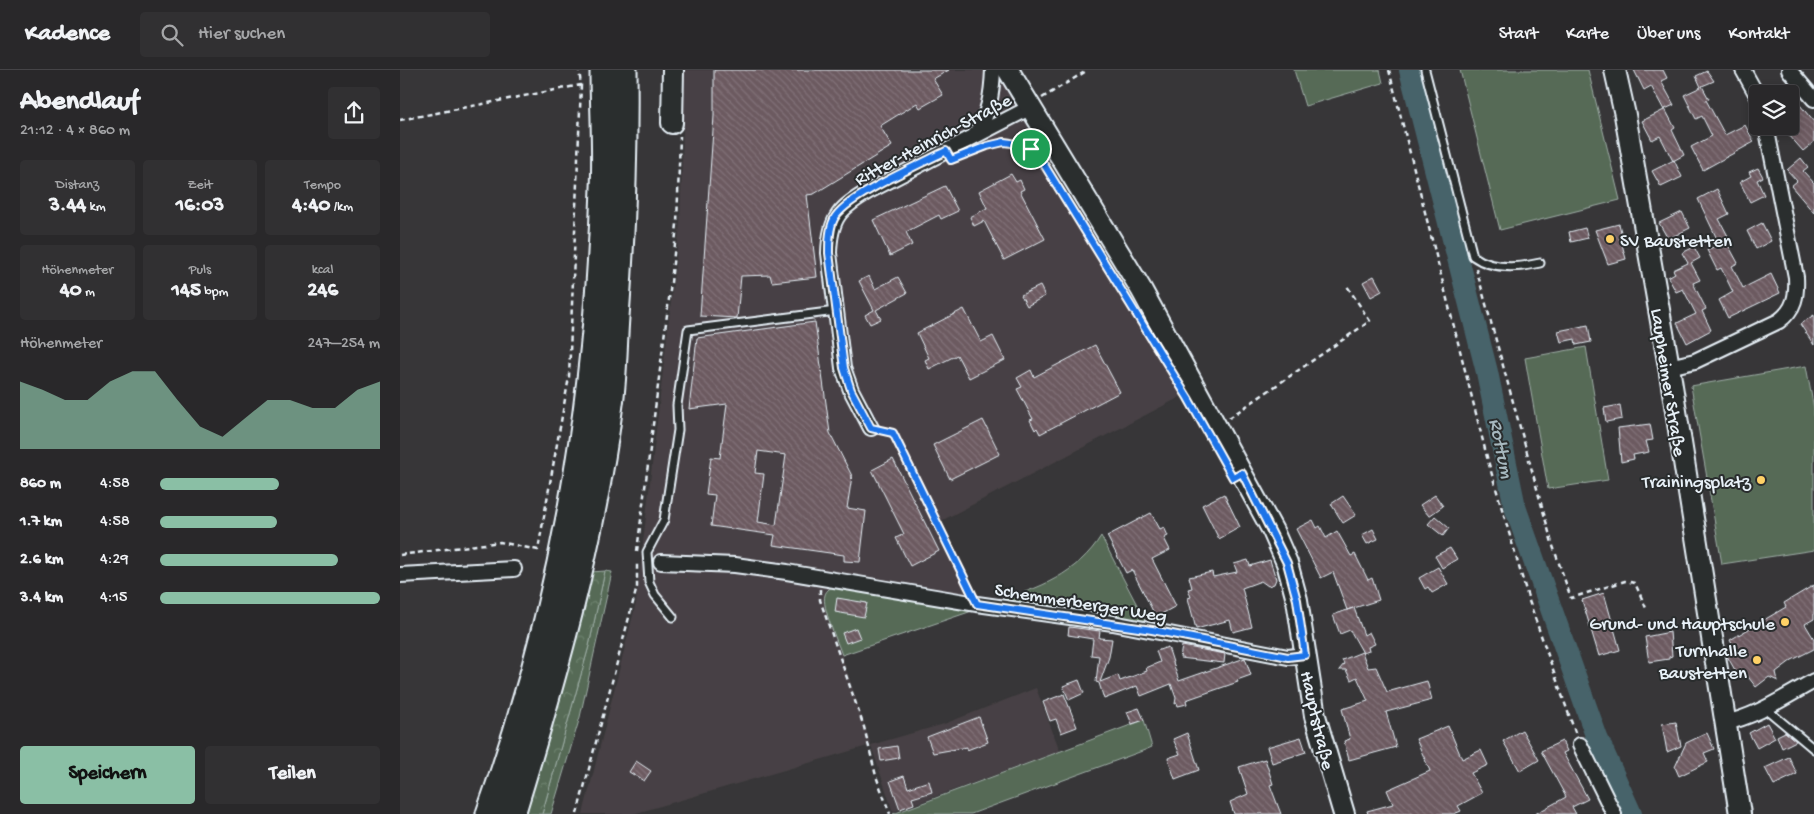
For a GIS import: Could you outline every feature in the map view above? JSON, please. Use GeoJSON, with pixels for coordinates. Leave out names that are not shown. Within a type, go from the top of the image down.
{"type":"FeatureCollection","features":[{"type":"Feature","properties":{"kind":"highway"},"geometry":{"type":"LineString","coordinates":[[489,814],[515,740],[535,668],[554,594],[575,490],[590,389],[599,300],[604,186],[603,70]]}},
{"type":"Feature","properties":{"kind":"highway"},"geometry":{"type":"LineString","coordinates":[[512,814],[571,610],[585,544],[610,403],[623,197],[624,70]]}},
{"type":"Feature","properties":{"kind":"main road"},"geometry":{"type":"LineString","coordinates":[[673,70],[676,127]]}},
{"type":"Feature","properties":{"kind":"main road","name":"Hauptstraße"},"geometry":{"type":"LineString","coordinates":[[1008,70],[1140,289],[1273,531],[1287,563],[1297,600],[1315,716],[1344,814]]}},
{"type":"Feature","properties":{"kind":"main road","name":"Laupheimer Straße"},"geometry":{"type":"LineString","coordinates":[[1615,70],[1625,115],[1669,367],[1724,723],[1740,814]]}},
{"type":"Feature","properties":{"kind":"street"},"geometry":{"type":"LineString","coordinates":[[976,143],[986,120],[992,92],[993,70]]}},
{"type":"Feature","properties":{"kind":"street"},"geometry":{"type":"LineString","coordinates":[[1743,70],[1751,85]]}},
{"type":"Feature","properties":{"kind":"street"},"geometry":{"type":"LineString","coordinates":[[1789,70],[1814,99]]}},
{"type":"Feature","properties":{"kind":"street","name":"Ritter-Heinrich-Straße"},"geometry":{"type":"LineString","coordinates":[[871,428],[851,390],[844,368],[829,253],[829,238],[834,218],[848,204],[976,143],[1031,106]]}},
{"type":"Feature","properties":{"kind":"street"},"geometry":{"type":"LineString","coordinates":[[1669,367],[1695,361],[1779,321],[1786,316],[1793,305],[1797,293],[1796,277],[1768,135]]}},
{"type":"Feature","properties":{"kind":"street","name":"Schemmerberger Weg"},"geometry":{"type":"LineString","coordinates":[[661,562],[735,565],[787,572],[820,579],[1157,631],[1288,657],[1305,655]]}},
{"type":"Feature","properties":{"kind":"street"},"geometry":{"type":"LineString","coordinates":[[400,575],[514,570]]}},
{"type":"Feature","properties":{"kind":"street"},"geometry":{"type":"LineString","coordinates":[[1724,723],[1737,720],[1765,708],[1814,681]]}},
{"type":"Feature","properties":{"kind":"street"},"geometry":{"type":"LineString","coordinates":[[1580,745],[1614,814]]}},
{"type":"Feature","properties":{"kind":"lane"},"geometry":{"type":"LineString","coordinates":[[1425,70],[1473,256],[1481,262],[1515,268],[1540,263]]}},
{"type":"Feature","properties":{"kind":"lane"},"geometry":{"type":"LineString","coordinates":[[673,617],[655,595],[649,582],[647,552],[664,520],[678,430],[677,405],[688,330],[836,311]]}},
{"type":"Feature","properties":{"kind":"lane"},"geometry":{"type":"LineString","coordinates":[[1765,708],[1814,749]]}},
{"type":"Feature","properties":{"kind":"path"},"geometry":{"type":"LineString","coordinates":[[400,555],[500,542],[538,550],[569,376],[581,85],[579,70]]}},
{"type":"Feature","properties":{"kind":"path"},"geometry":{"type":"LineString","coordinates":[[1031,106],[1088,70]]}},
{"type":"Feature","properties":{"kind":"path"},"geometry":{"type":"LineString","coordinates":[[1389,70],[1488,461],[1529,601],[1580,745]]}},
{"type":"Feature","properties":{"kind":"path"},"geometry":{"type":"LineString","coordinates":[[400,120],[581,85]]}},
{"type":"Feature","properties":{"kind":"path"},"geometry":{"type":"LineString","coordinates":[[577,814],[637,587],[637,541],[644,498],[677,224],[676,127]]}},
{"type":"Feature","properties":{"kind":"path"},"geometry":{"type":"LineString","coordinates":[[976,143],[1004,142],[1018,144],[1031,149],[1040,158],[1086,231]]}},
{"type":"Feature","properties":{"kind":"path"},"geometry":{"type":"LineString","coordinates":[[1473,256],[1552,543],[1571,598],[1625,581],[1635,583],[1646,608]]}},
{"type":"Feature","properties":{"kind":"path"},"geometry":{"type":"LineString","coordinates":[[1217,426],[1370,321],[1347,286]]}},
{"type":"Feature","properties":{"kind":"path"},"geometry":{"type":"LineString","coordinates":[[871,428],[893,433],[977,604]]}},
{"type":"Feature","properties":{"kind":"path"},"geometry":{"type":"LineString","coordinates":[[820,579],[820,600],[864,727],[876,776],[890,814]]}},
{"type":"Feature","properties":{"kind":"shaded area"},"geometry":{"type":"Polygon","coordinates":[[[685,70],[997,70],[1015,99],[1044,161],[1188,393],[941,521],[979,598],[978,609],[842,656],[871,745],[633,814],[583,814],[636,603],[680,224],[685,70]]]}},
{"type":"Feature","properties":{"kind":"shaded area"},"geometry":{"type":"Polygon","coordinates":[[[1036,688],[1060,751],[893,812],[871,745],[944,724],[1036,688]]]}},
{"type":"Feature","properties":{"kind":"green space"},"geometry":{"type":"Polygon","coordinates":[[[1294,70],[1380,70],[1383,83],[1305,106],[1294,70]]]}},
{"type":"Feature","properties":{"kind":"green space"},"geometry":{"type":"Polygon","coordinates":[[[1460,70],[1588,70],[1620,200],[1500,230],[1460,70]]]}},
{"type":"Feature","properties":{"kind":"green space"},"geometry":{"type":"Polygon","coordinates":[[[1586,347],[1608,480],[1548,489],[1525,358],[1586,347]]]}},
{"type":"Feature","properties":{"kind":"green space","name":"Trainingsplatz"},"geometry":{"type":"Polygon","coordinates":[[[1806,366],[1814,409],[1814,550],[1722,564],[1691,386],[1806,366]]]}},
{"type":"Feature","properties":{"kind":"green space"},"geometry":{"type":"Polygon","coordinates":[[[1101,536],[1147,624],[998,600],[1028,591],[1069,570],[1092,549],[1101,536]]]}},
{"type":"Feature","properties":{"kind":"green space"},"geometry":{"type":"Polygon","coordinates":[[[605,571],[612,572],[580,717],[551,814],[542,814],[589,646],[605,571]]]}},
{"type":"Feature","properties":{"kind":"green space"},"geometry":{"type":"Polygon","coordinates":[[[605,571],[589,646],[542,814],[522,814],[560,694],[591,572],[605,571]]]}},
{"type":"Feature","properties":{"kind":"green space"},"geometry":{"type":"Polygon","coordinates":[[[836,584],[978,609],[842,655],[824,600],[829,589],[836,584]]]}},
{"type":"Feature","properties":{"kind":"green space"},"geometry":{"type":"Polygon","coordinates":[[[1144,720],[1152,747],[1145,750],[971,814],[893,814],[1144,720]]]}},
{"type":"Feature","properties":{"kind":"building"},"geometry":{"type":"Polygon","coordinates":[[[714,70],[949,70],[933,79],[943,95],[920,108],[917,103],[880,126],[892,146],[814,194],[807,195],[817,277],[772,282],[770,275],[741,276],[737,318],[700,316],[714,116],[714,70]]]}},
{"type":"Feature","properties":{"kind":"building"},"geometry":{"type":"Polygon","coordinates":[[[1634,70],[1663,70],[1667,78],[1661,81],[1674,105],[1665,109],[1675,128],[1672,130],[1684,155],[1673,161],[1660,136],[1652,140],[1642,121],[1664,110],[1651,86],[1644,90],[1634,70]]]}},
{"type":"Feature","properties":{"kind":"building"},"geometry":{"type":"Polygon","coordinates":[[[1707,71],[1714,81],[1702,86],[1709,99],[1706,100],[1725,135],[1745,125],[1754,142],[1703,170],[1691,147],[1712,136],[1702,116],[1696,119],[1684,95],[1701,87],[1696,76],[1707,71]]]}},
{"type":"Feature","properties":{"kind":"building"},"geometry":{"type":"Polygon","coordinates":[[[1800,105],[1814,122],[1814,142],[1803,151],[1789,135],[1799,135],[1800,105]]]}},
{"type":"Feature","properties":{"kind":"building"},"geometry":{"type":"Polygon","coordinates":[[[1801,158],[1808,167],[1803,171],[1814,183],[1814,213],[1791,186],[1797,181],[1787,170],[1801,158]]]}},
{"type":"Feature","properties":{"kind":"building"},"geometry":{"type":"Polygon","coordinates":[[[1674,160],[1682,177],[1661,187],[1652,171],[1674,160]]]}},
{"type":"Feature","properties":{"kind":"building"},"geometry":{"type":"Polygon","coordinates":[[[1758,168],[1763,177],[1757,180],[1764,195],[1750,202],[1740,182],[1751,176],[1749,172],[1758,168]]]}},
{"type":"Feature","properties":{"kind":"building"},"geometry":{"type":"Polygon","coordinates":[[[1011,174],[1016,182],[1020,180],[1024,189],[1020,191],[1045,239],[1004,260],[984,221],[974,226],[970,217],[987,208],[979,191],[1011,174]]]}},
{"type":"Feature","properties":{"kind":"building"},"geometry":{"type":"Polygon","coordinates":[[[945,186],[958,211],[941,219],[939,215],[906,232],[912,245],[890,256],[873,220],[945,186]]]}},
{"type":"Feature","properties":{"kind":"building"},"geometry":{"type":"Polygon","coordinates":[[[1717,189],[1729,214],[1719,219],[1728,236],[1718,241],[1698,199],[1717,189]]]}},
{"type":"Feature","properties":{"kind":"building"},"geometry":{"type":"Polygon","coordinates":[[[1682,212],[1690,228],[1668,239],[1659,223],[1682,212]]]}},
{"type":"Feature","properties":{"kind":"building"},"geometry":{"type":"Polygon","coordinates":[[[1762,223],[1771,241],[1756,249],[1747,231],[1762,223]]]}},
{"type":"Feature","properties":{"kind":"building"},"geometry":{"type":"Polygon","coordinates":[[[1619,224],[1622,236],[1620,237],[1626,259],[1608,264],[1595,230],[1619,224]]]}},
{"type":"Feature","properties":{"kind":"building"},"geometry":{"type":"Polygon","coordinates":[[[1585,228],[1588,238],[1571,242],[1569,232],[1585,228]]]}},
{"type":"Feature","properties":{"kind":"building"},"geometry":{"type":"Polygon","coordinates":[[[1726,241],[1738,263],[1732,266],[1743,288],[1771,274],[1780,293],[1728,318],[1719,300],[1733,292],[1721,268],[1717,270],[1707,250],[1726,241]]]}},
{"type":"Feature","properties":{"kind":"building"},"geometry":{"type":"Polygon","coordinates":[[[1694,247],[1700,258],[1691,263],[1700,280],[1693,283],[1706,309],[1702,311],[1711,330],[1687,343],[1677,323],[1696,314],[1683,289],[1676,292],[1668,277],[1675,273],[1673,270],[1688,263],[1682,253],[1694,247]]]}},
{"type":"Feature","properties":{"kind":"building"},"geometry":{"type":"Polygon","coordinates":[[[869,276],[875,289],[898,277],[907,293],[876,310],[881,319],[870,324],[865,315],[874,310],[859,281],[869,276]]]}},
{"type":"Feature","properties":{"kind":"building"},"geometry":{"type":"Polygon","coordinates":[[[1374,276],[1382,291],[1371,297],[1363,282],[1374,276]]]}},
{"type":"Feature","properties":{"kind":"building"},"geometry":{"type":"Polygon","coordinates":[[[1040,286],[1045,296],[1027,306],[1021,295],[1040,286]]]}},
{"type":"Feature","properties":{"kind":"building"},"geometry":{"type":"Polygon","coordinates":[[[964,309],[981,342],[993,336],[1005,360],[969,378],[957,355],[929,369],[925,360],[929,358],[917,333],[964,309]]]}},
{"type":"Feature","properties":{"kind":"building"},"geometry":{"type":"Polygon","coordinates":[[[1814,315],[1814,345],[1800,324],[1814,315]]]}},
{"type":"Feature","properties":{"kind":"building"},"geometry":{"type":"Polygon","coordinates":[[[815,322],[830,433],[852,476],[847,508],[866,511],[860,562],[844,561],[844,555],[773,545],[775,535],[711,526],[715,495],[706,494],[711,457],[720,458],[727,404],[689,409],[697,338],[815,322]],[[758,451],[755,473],[764,474],[758,522],[776,525],[786,455],[758,451]]]}},
{"type":"Feature","properties":{"kind":"building"},"geometry":{"type":"Polygon","coordinates":[[[1588,325],[1591,342],[1576,345],[1575,339],[1561,342],[1558,331],[1588,325]]]}},
{"type":"Feature","properties":{"kind":"building"},"geometry":{"type":"Polygon","coordinates":[[[1095,345],[1120,392],[1040,434],[1037,428],[1035,430],[1030,420],[1033,419],[1017,389],[1022,387],[1017,378],[1031,370],[1034,377],[1095,345]]]}},
{"type":"Feature","properties":{"kind":"building"},"geometry":{"type":"Polygon","coordinates":[[[1620,405],[1622,419],[1606,422],[1604,408],[1620,405]]]}},
{"type":"Feature","properties":{"kind":"building"},"geometry":{"type":"Polygon","coordinates":[[[983,420],[1000,454],[950,479],[933,445],[983,420]]]}},
{"type":"Feature","properties":{"kind":"building"},"geometry":{"type":"Polygon","coordinates":[[[1650,424],[1653,440],[1646,441],[1649,452],[1633,455],[1634,459],[1621,462],[1618,428],[1650,424]]]}},
{"type":"Feature","properties":{"kind":"building"},"geometry":{"type":"Polygon","coordinates":[[[893,459],[939,551],[910,566],[896,538],[904,534],[872,470],[893,459]]]}},
{"type":"Feature","properties":{"kind":"building"},"geometry":{"type":"Polygon","coordinates":[[[1224,494],[1240,527],[1219,539],[1202,505],[1224,494]]]}},
{"type":"Feature","properties":{"kind":"building"},"geometry":{"type":"Polygon","coordinates":[[[1435,495],[1443,506],[1429,516],[1420,505],[1435,495]]]}},
{"type":"Feature","properties":{"kind":"building"},"geometry":{"type":"Polygon","coordinates":[[[1343,496],[1356,515],[1343,523],[1331,504],[1343,496]]]}},
{"type":"Feature","properties":{"kind":"building"},"geometry":{"type":"Polygon","coordinates":[[[1151,513],[1160,529],[1164,527],[1168,536],[1164,538],[1170,550],[1152,559],[1176,606],[1156,617],[1132,570],[1126,573],[1107,536],[1151,513]]]}},
{"type":"Feature","properties":{"kind":"building"},"geometry":{"type":"Polygon","coordinates":[[[1435,516],[1449,528],[1443,536],[1428,524],[1435,516]]]}},
{"type":"Feature","properties":{"kind":"building"},"geometry":{"type":"Polygon","coordinates":[[[1313,520],[1317,528],[1320,526],[1326,538],[1337,531],[1351,556],[1355,554],[1368,580],[1372,578],[1379,600],[1354,608],[1364,635],[1369,632],[1375,644],[1368,647],[1369,651],[1363,653],[1350,630],[1340,634],[1333,615],[1353,608],[1347,610],[1333,572],[1321,578],[1296,529],[1313,520]]]}},
{"type":"Feature","properties":{"kind":"building"},"geometry":{"type":"Polygon","coordinates":[[[1373,529],[1378,539],[1367,544],[1362,535],[1373,529]]]}},
{"type":"Feature","properties":{"kind":"building"},"geometry":{"type":"Polygon","coordinates":[[[1450,548],[1457,559],[1442,568],[1435,556],[1450,548]]]}},
{"type":"Feature","properties":{"kind":"building"},"geometry":{"type":"Polygon","coordinates":[[[1248,560],[1250,566],[1270,560],[1276,579],[1274,584],[1268,586],[1261,581],[1242,588],[1252,627],[1233,632],[1230,620],[1196,629],[1188,598],[1191,597],[1188,589],[1192,588],[1189,577],[1212,572],[1213,577],[1237,572],[1234,564],[1248,560]]]}},
{"type":"Feature","properties":{"kind":"building"},"geometry":{"type":"Polygon","coordinates":[[[1438,567],[1448,584],[1432,593],[1428,587],[1425,589],[1419,578],[1438,567]]]}},
{"type":"Feature","properties":{"kind":"building"},"geometry":{"type":"Polygon","coordinates":[[[1814,585],[1814,619],[1805,624],[1814,639],[1814,649],[1792,660],[1776,672],[1778,681],[1769,677],[1756,687],[1745,673],[1739,677],[1727,656],[1736,652],[1730,640],[1786,607],[1784,603],[1814,585]]]}},
{"type":"Feature","properties":{"kind":"building"},"geometry":{"type":"Polygon","coordinates":[[[1604,593],[1620,650],[1599,656],[1582,600],[1604,593]]]}},
{"type":"Feature","properties":{"kind":"building"},"geometry":{"type":"Polygon","coordinates":[[[837,598],[867,603],[864,617],[835,612],[837,598]]]}},
{"type":"Feature","properties":{"kind":"building"},"geometry":{"type":"Polygon","coordinates":[[[1069,627],[1100,631],[1099,638],[1112,639],[1109,657],[1100,682],[1118,675],[1120,681],[1147,671],[1146,668],[1160,662],[1156,651],[1168,647],[1179,681],[1245,658],[1251,675],[1237,680],[1238,682],[1186,700],[1187,704],[1178,706],[1177,703],[1175,704],[1176,698],[1171,684],[1141,696],[1137,686],[1104,699],[1099,683],[1096,682],[1099,656],[1091,655],[1093,639],[1068,635],[1069,627]]]}},
{"type":"Feature","properties":{"kind":"building"},"geometry":{"type":"Polygon","coordinates":[[[856,628],[860,638],[846,643],[842,633],[856,628]]]}},
{"type":"Feature","properties":{"kind":"building"},"geometry":{"type":"Polygon","coordinates":[[[1670,632],[1672,656],[1669,659],[1649,662],[1645,637],[1670,632]]]}},
{"type":"Feature","properties":{"kind":"building"},"geometry":{"type":"Polygon","coordinates":[[[1182,646],[1225,654],[1224,663],[1180,658],[1182,646]]]}},
{"type":"Feature","properties":{"kind":"building"},"geometry":{"type":"Polygon","coordinates":[[[1362,652],[1368,668],[1376,667],[1387,692],[1427,681],[1432,700],[1386,712],[1396,747],[1349,760],[1344,741],[1350,739],[1342,709],[1368,701],[1357,677],[1351,680],[1346,670],[1339,670],[1344,664],[1342,660],[1362,652]]]}},
{"type":"Feature","properties":{"kind":"building"},"geometry":{"type":"Polygon","coordinates":[[[1079,680],[1084,693],[1069,700],[1063,686],[1079,680]]]}},
{"type":"Feature","properties":{"kind":"building"},"geometry":{"type":"Polygon","coordinates":[[[1064,694],[1077,727],[1061,733],[1056,719],[1050,721],[1043,702],[1064,694]]]}},
{"type":"Feature","properties":{"kind":"building"},"geometry":{"type":"Polygon","coordinates":[[[1139,708],[1144,720],[1132,724],[1127,712],[1139,708]]]}},
{"type":"Feature","properties":{"kind":"building"},"geometry":{"type":"Polygon","coordinates":[[[979,717],[988,742],[967,750],[967,747],[933,753],[927,737],[979,717]]]}},
{"type":"Feature","properties":{"kind":"building"},"geometry":{"type":"Polygon","coordinates":[[[1676,722],[1681,746],[1667,752],[1662,724],[1676,722]]]}},
{"type":"Feature","properties":{"kind":"building"},"geometry":{"type":"Polygon","coordinates":[[[1767,723],[1775,738],[1757,748],[1749,733],[1767,723]]]}},
{"type":"Feature","properties":{"kind":"building"},"geometry":{"type":"Polygon","coordinates":[[[1448,726],[1462,759],[1481,750],[1488,765],[1471,773],[1482,793],[1458,806],[1461,811],[1454,814],[1368,814],[1367,811],[1393,804],[1387,790],[1430,771],[1416,739],[1448,726]]]}},
{"type":"Feature","properties":{"kind":"building"},"geometry":{"type":"Polygon","coordinates":[[[1522,730],[1539,760],[1520,771],[1503,741],[1522,730]]]}},
{"type":"Feature","properties":{"kind":"building"},"geometry":{"type":"Polygon","coordinates":[[[1785,732],[1796,741],[1782,748],[1777,736],[1785,732]]]}},
{"type":"Feature","properties":{"kind":"building"},"geometry":{"type":"Polygon","coordinates":[[[1187,733],[1199,770],[1175,779],[1168,758],[1180,754],[1173,739],[1187,733]]]}},
{"type":"Feature","properties":{"kind":"building"},"geometry":{"type":"Polygon","coordinates":[[[1707,733],[1714,749],[1704,753],[1708,762],[1679,776],[1675,767],[1686,743],[1707,733]]]}},
{"type":"Feature","properties":{"kind":"building"},"geometry":{"type":"Polygon","coordinates":[[[1301,737],[1306,752],[1272,763],[1267,747],[1301,737]]]}},
{"type":"Feature","properties":{"kind":"building"},"geometry":{"type":"Polygon","coordinates":[[[1562,741],[1567,751],[1563,753],[1588,799],[1572,807],[1576,814],[1535,814],[1566,797],[1541,751],[1562,741]]]}},
{"type":"Feature","properties":{"kind":"building"},"geometry":{"type":"Polygon","coordinates":[[[897,746],[899,758],[881,761],[879,749],[897,746]]]}},
{"type":"Feature","properties":{"kind":"building"},"geometry":{"type":"Polygon","coordinates":[[[1789,757],[1797,774],[1774,785],[1765,768],[1789,757]]]}},
{"type":"Feature","properties":{"kind":"building"},"geometry":{"type":"Polygon","coordinates":[[[1265,759],[1273,784],[1270,785],[1281,814],[1234,814],[1230,802],[1248,794],[1239,767],[1265,759]]]}},
{"type":"Feature","properties":{"kind":"building"},"geometry":{"type":"Polygon","coordinates":[[[636,761],[651,771],[644,781],[629,772],[636,761]]]}},
{"type":"Feature","properties":{"kind":"building"},"geometry":{"type":"Polygon","coordinates":[[[904,776],[908,788],[929,781],[932,792],[912,798],[914,804],[900,809],[890,781],[904,776]]]}},
{"type":"Feature","properties":{"kind":"waterway","name":"Rottum"},"geometry":{"type":"LineString","coordinates":[[1410,70],[1487,372],[1515,507],[1597,738],[1631,814]]}},
{"type":"Feature","properties":{"kind":"place","name":"SV Baustetten"},"geometry":{"type":"Point","coordinates":[1610,239]}},
{"type":"Feature","properties":{"kind":"place","name":"Trainingsplatz"},"geometry":{"type":"Point","coordinates":[1761,480]}},
{"type":"Feature","properties":{"kind":"place","name":"Grund- und Hauptschule"},"geometry":{"type":"Point","coordinates":[1785,622]}},
{"type":"Feature","properties":{"kind":"place","name":"Turnhalle Baustetten"},"geometry":{"type":"Point","coordinates":[1757,660]}},
{"type":"Feature","properties":{"kind":"route"},"geometry":{"type":"LineString","coordinates":[[1004,142],[1018,144],[1031,149],[1040,158],[1121,288],[1188,398],[1233,478],[1242,473],[1273,531],[1287,563],[1297,600],[1305,655],[1288,657],[1113,623],[977,604],[893,433],[871,428],[851,390],[844,368],[829,253],[829,238],[834,218],[848,204],[869,191],[946,151],[951,160],[987,146],[1004,142]]}}]}
